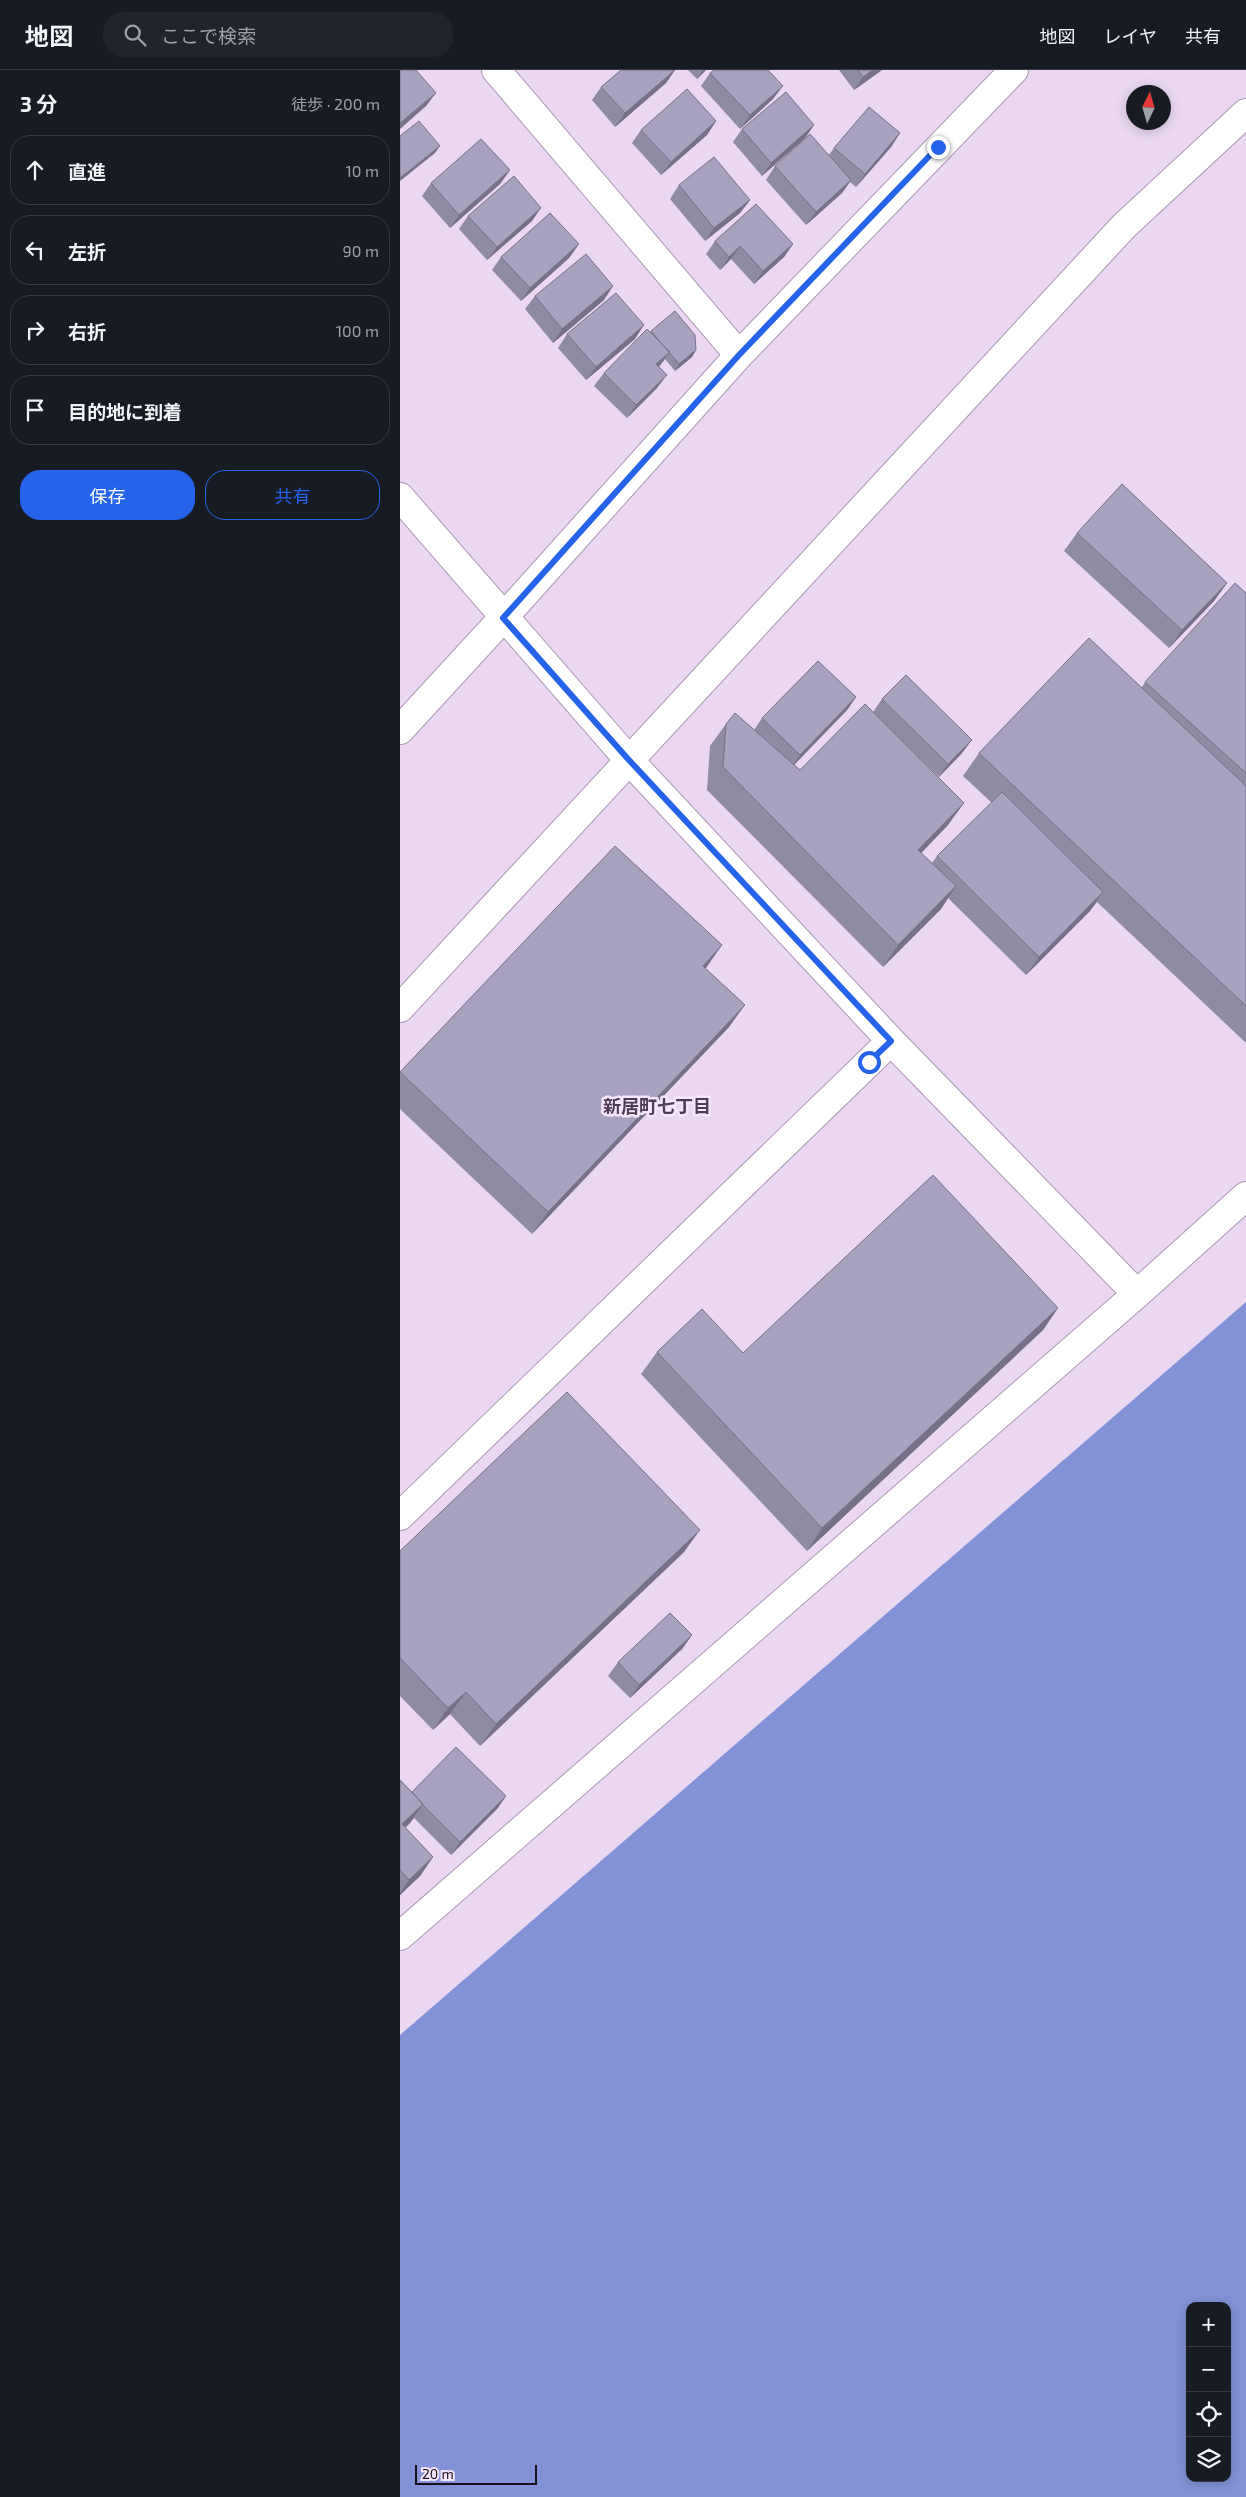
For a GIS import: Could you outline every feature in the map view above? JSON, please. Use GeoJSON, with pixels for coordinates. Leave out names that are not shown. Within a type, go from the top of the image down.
{"type":"FeatureCollection","features":[{"type":"Feature","properties":{"kind":"street"},"geometry":{"type":"LineString","coordinates":[[496,70],[739,355]]}},
{"type":"Feature","properties":{"kind":"street"},"geometry":{"type":"LineString","coordinates":[[400,730],[739,355],[1014,70]]}},
{"type":"Feature","properties":{"kind":"street"},"geometry":{"type":"LineString","coordinates":[[400,1008],[628,759],[1124,226],[1246,113]]}},
{"type":"Feature","properties":{"kind":"street"},"geometry":{"type":"LineString","coordinates":[[400,497],[503,618],[628,759],[891,1041],[1137,1294]]}},
{"type":"Feature","properties":{"kind":"street"},"geometry":{"type":"LineString","coordinates":[[400,1516],[891,1041]]}},
{"type":"Feature","properties":{"kind":"street"},"geometry":{"type":"LineString","coordinates":[[400,1936],[1137,1294],[1246,1196]]}},
{"type":"Feature","properties":{"kind":"water"},"geometry":{"type":"Polygon","coordinates":[[[1246,1302],[1246,2497],[400,2497],[400,2035],[1246,1302]]]}},
{"type":"Feature","properties":{"kind":"building"},"geometry":{"type":"Polygon","coordinates":[[[400,70],[416,70],[436,93],[400,123],[400,70]]]}},
{"type":"Feature","properties":{"kind":"building"},"geometry":{"type":"Polygon","coordinates":[[[621,70],[675,70],[625,113],[601,87],[621,70]]]}},
{"type":"Feature","properties":{"kind":"building"},"geometry":{"type":"Polygon","coordinates":[[[714,70],[768,70],[783,86],[750,115],[710,73],[714,70]]]}},
{"type":"Feature","properties":{"kind":"building"},"geometry":{"type":"Polygon","coordinates":[[[858,70],[873,70],[863,77],[858,70]]]}},
{"type":"Feature","properties":{"kind":"building"},"geometry":{"type":"Polygon","coordinates":[[[687,89],[716,121],[671,162],[641,130],[687,89]]]}},
{"type":"Feature","properties":{"kind":"building"},"geometry":{"type":"Polygon","coordinates":[[[786,92],[814,125],[771,163],[742,129],[786,92]]]}},
{"type":"Feature","properties":{"kind":"building"},"geometry":{"type":"Polygon","coordinates":[[[869,107],[900,133],[865,174],[834,148],[869,107]]]}},
{"type":"Feature","properties":{"kind":"building"},"geometry":{"type":"Polygon","coordinates":[[[419,121],[440,146],[400,178],[400,136],[419,121]]]}},
{"type":"Feature","properties":{"kind":"building"},"geometry":{"type":"Polygon","coordinates":[[[810,134],[851,180],[816,212],[775,166],[810,134]]]}},
{"type":"Feature","properties":{"kind":"building"},"geometry":{"type":"Polygon","coordinates":[[[481,139],[510,170],[459,215],[431,183],[481,139]]]}},
{"type":"Feature","properties":{"kind":"building"},"geometry":{"type":"Polygon","coordinates":[[[714,157],[750,200],[714,228],[679,185],[714,157]]]}},
{"type":"Feature","properties":{"kind":"building"},"geometry":{"type":"Polygon","coordinates":[[[514,176],[541,208],[497,247],[468,216],[514,176]]]}},
{"type":"Feature","properties":{"kind":"building"},"geometry":{"type":"Polygon","coordinates":[[[756,204],[793,244],[763,271],[740,246],[729,257],[715,241],[756,204]]]}},
{"type":"Feature","properties":{"kind":"building"},"geometry":{"type":"Polygon","coordinates":[[[550,213],[579,244],[530,288],[501,257],[550,213]]]}},
{"type":"Feature","properties":{"kind":"building"},"geometry":{"type":"Polygon","coordinates":[[[586,254],[613,286],[562,329],[535,296],[586,254]]]}},
{"type":"Feature","properties":{"kind":"building"},"geometry":{"type":"Polygon","coordinates":[[[616,293],[644,325],[596,367],[567,334],[616,293]]]}},
{"type":"Feature","properties":{"kind":"building"},"geometry":{"type":"Polygon","coordinates":[[[675,311],[695,335],[696,350],[679,364],[651,331],[675,311]]]}},
{"type":"Feature","properties":{"kind":"building"},"geometry":{"type":"Polygon","coordinates":[[[647,329],[670,352],[656,364],[667,375],[636,405],[604,373],[647,329]]]}},
{"type":"Feature","properties":{"kind":"building"},"geometry":{"type":"Polygon","coordinates":[[[1122,484],[1227,583],[1182,630],[1077,533],[1122,484]]]}},
{"type":"Feature","properties":{"kind":"building"},"geometry":{"type":"Polygon","coordinates":[[[1235,583],[1246,593],[1246,773],[1145,682],[1235,583]]]}},
{"type":"Feature","properties":{"kind":"building"},"geometry":{"type":"Polygon","coordinates":[[[1089,638],[1246,786],[1246,1006],[979,753],[1089,638]]]}},
{"type":"Feature","properties":{"kind":"building"},"geometry":{"type":"Polygon","coordinates":[[[818,661],[856,697],[800,755],[762,718],[818,661]]]}},
{"type":"Feature","properties":{"kind":"building"},"geometry":{"type":"Polygon","coordinates":[[[906,675],[972,740],[948,764],[882,699],[906,675]]]}},
{"type":"Feature","properties":{"kind":"building"},"geometry":{"type":"Polygon","coordinates":[[[865,704],[964,803],[918,850],[956,886],[898,945],[723,767],[726,724],[735,713],[800,770],[865,704]]]}},
{"type":"Feature","properties":{"kind":"building"},"geometry":{"type":"Polygon","coordinates":[[[1002,792],[1103,892],[1039,957],[937,856],[1002,792]]]}},
{"type":"Feature","properties":{"kind":"building"},"geometry":{"type":"Polygon","coordinates":[[[615,846],[722,945],[703,966],[745,1005],[548,1212],[400,1072],[615,846]]]}},
{"type":"Feature","properties":{"kind":"building"},"geometry":{"type":"Polygon","coordinates":[[[933,1175],[1058,1308],[822,1528],[657,1352],[702,1309],[743,1353],[933,1175]]]}},
{"type":"Feature","properties":{"kind":"building"},"geometry":{"type":"Polygon","coordinates":[[[567,1392],[700,1530],[496,1724],[466,1692],[448,1708],[400,1658],[400,1551],[567,1392]]]}},
{"type":"Feature","properties":{"kind":"building"},"geometry":{"type":"Polygon","coordinates":[[[670,1613],[692,1635],[639,1685],[618,1662],[670,1613]]]}},
{"type":"Feature","properties":{"kind":"building"},"geometry":{"type":"Polygon","coordinates":[[[456,1747],[506,1796],[460,1842],[412,1792],[456,1747]]]}},
{"type":"Feature","properties":{"kind":"building"},"geometry":{"type":"Polygon","coordinates":[[[400,1780],[423,1804],[402,1824],[433,1857],[409,1880],[400,1870],[400,1780]]]}},
{"type":"Feature","properties":{"kind":"district","name":"新居町七丁目"},"geometry":{"type":"Point","coordinates":[657,1106]}},
{"type":"Feature","properties":{"kind":"route"},"geometry":{"type":"LineString","coordinates":[[869,1062],[891,1041],[628,759],[503,618],[739,355],[938,147]]}}]}
